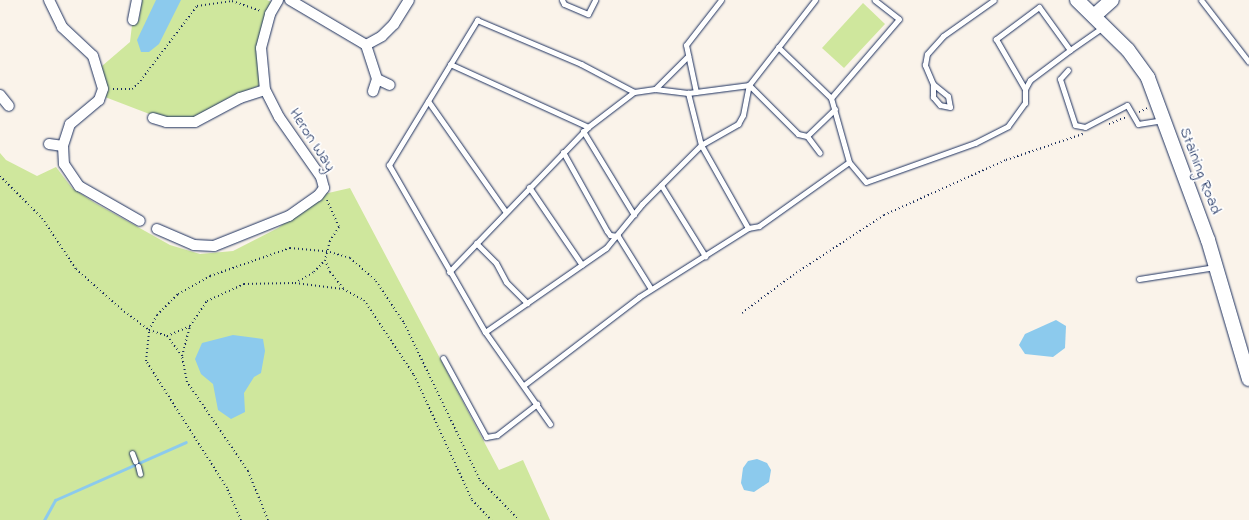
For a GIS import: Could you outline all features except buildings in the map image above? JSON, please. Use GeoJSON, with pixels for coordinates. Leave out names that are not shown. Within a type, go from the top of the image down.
{"type":"FeatureCollection","features":[{"type":"Feature","properties":{"kind":"street"},"geometry":{"type":"LineString","coordinates":[[50,0],[62,27],[93,56],[103,89],[100,100],[72,121],[63,146],[64,164],[79,186],[140,221]]}},
{"type":"Feature","properties":{"kind":"street"},"geometry":{"type":"LineString","coordinates":[[133,20],[137,0]]}},
{"type":"Feature","properties":{"kind":"street","name":"Heron Way"},"geometry":{"type":"LineString","coordinates":[[157,228],[194,245],[214,246],[289,216],[322,190],[321,177],[279,117],[265,90],[261,48],[270,14],[278,0]]}},
{"type":"Feature","properties":{"kind":"street"},"geometry":{"type":"LineString","coordinates":[[290,0],[366,45],[378,79],[374,91]]}},
{"type":"Feature","properties":{"kind":"street","name":"Staining Road"},"geometry":{"type":"LineString","coordinates":[[1077,0],[1139,63],[1158,104],[1216,267],[1249,379]]}},
{"type":"Feature","properties":{"kind":"street"},"geometry":{"type":"LineString","coordinates":[[1099,21],[1112,0]]}},
{"type":"Feature","properties":{"kind":"street"},"geometry":{"type":"LineString","coordinates":[[366,45],[394,24],[405,1]]}},
{"type":"Feature","properties":{"kind":"street"},"geometry":{"type":"LineString","coordinates":[[378,79],[390,85]]}},
{"type":"Feature","properties":{"kind":"street"},"geometry":{"type":"LineString","coordinates":[[153,118],[166,122],[195,122],[240,98],[265,90]]}},
{"type":"Feature","properties":{"kind":"street"},"geometry":{"type":"LineString","coordinates":[[0,95],[9,106]]}},
{"type":"Feature","properties":{"kind":"street"},"geometry":{"type":"LineString","coordinates":[[49,144],[63,146]]}},
{"type":"Feature","properties":{"kind":"lane"},"geometry":{"type":"LineString","coordinates":[[562,0],[564,4],[588,14],[595,0]]}},
{"type":"Feature","properties":{"kind":"lane"},"geometry":{"type":"LineString","coordinates":[[696,92],[686,45],[721,0]]}},
{"type":"Feature","properties":{"kind":"lane"},"geometry":{"type":"LineString","coordinates":[[485,332],[582,265],[618,236],[661,184],[701,145],[738,124],[743,114],[749,85],[814,0]]}},
{"type":"Feature","properties":{"kind":"lane"},"geometry":{"type":"LineString","coordinates":[[831,98],[899,19],[875,0]]}},
{"type":"Feature","properties":{"kind":"lane"},"geometry":{"type":"LineString","coordinates":[[933,84],[948,96],[950,107],[940,105],[934,97],[933,84],[926,65],[932,46],[994,0]]}},
{"type":"Feature","properties":{"kind":"lane"},"geometry":{"type":"LineString","coordinates":[[1201,0],[1249,62]]}},
{"type":"Feature","properties":{"kind":"lane"},"geometry":{"type":"LineString","coordinates":[[1025,89],[996,39],[1039,7],[1070,50]]}},
{"type":"Feature","properties":{"kind":"lane"},"geometry":{"type":"LineString","coordinates":[[550,424],[524,384],[485,332],[448,272],[389,165],[476,20],[581,64],[634,92]]}},
{"type":"Feature","properties":{"kind":"lane"},"geometry":{"type":"LineString","coordinates":[[778,47],[831,98],[848,162],[866,182],[975,144],[1008,126],[1025,103],[1025,89],[1030,80],[1070,50],[1099,21]]}},
{"type":"Feature","properties":{"kind":"lane"},"geometry":{"type":"LineString","coordinates":[[655,89],[688,56]]}},
{"type":"Feature","properties":{"kind":"lane"},"geometry":{"type":"LineString","coordinates":[[450,64],[588,127]]}},
{"type":"Feature","properties":{"kind":"lane"},"geometry":{"type":"LineString","coordinates":[[1068,70],[1060,79],[1075,125],[1085,127],[1127,105],[1138,124],[1163,120]]}},
{"type":"Feature","properties":{"kind":"lane"},"geometry":{"type":"LineString","coordinates":[[448,272],[583,131],[634,92],[655,89],[688,93],[749,85]]}},
{"type":"Feature","properties":{"kind":"lane"},"geometry":{"type":"LineString","coordinates":[[749,85],[798,134],[807,136],[820,153]]}},
{"type":"Feature","properties":{"kind":"lane"},"geometry":{"type":"LineString","coordinates":[[688,93],[701,145],[748,228]]}},
{"type":"Feature","properties":{"kind":"lane"},"geometry":{"type":"LineString","coordinates":[[428,101],[506,211]]}},
{"type":"Feature","properties":{"kind":"lane"},"geometry":{"type":"LineString","coordinates":[[807,136],[835,109]]}},
{"type":"Feature","properties":{"kind":"lane"},"geometry":{"type":"LineString","coordinates":[[583,131],[634,215]]}},
{"type":"Feature","properties":{"kind":"lane"},"geometry":{"type":"LineString","coordinates":[[563,152],[610,235],[618,236]]}},
{"type":"Feature","properties":{"kind":"lane"},"geometry":{"type":"LineString","coordinates":[[524,384],[651,289],[748,228],[759,226],[848,162]]}},
{"type":"Feature","properties":{"kind":"lane"},"geometry":{"type":"LineString","coordinates":[[661,184],[705,256]]}},
{"type":"Feature","properties":{"kind":"lane"},"geometry":{"type":"LineString","coordinates":[[528,187],[582,265]]}},
{"type":"Feature","properties":{"kind":"lane"},"geometry":{"type":"LineString","coordinates":[[618,236],[651,289]]}},
{"type":"Feature","properties":{"kind":"lane"},"geometry":{"type":"LineString","coordinates":[[476,243],[496,263],[506,282],[527,303]]}},
{"type":"Feature","properties":{"kind":"lane"},"geometry":{"type":"LineString","coordinates":[[1138,279],[1216,267]]}},
{"type":"Feature","properties":{"kind":"lane"},"geometry":{"type":"LineString","coordinates":[[443,358],[486,437],[498,435],[537,404]]}},
{"type":"Feature","properties":{"kind":"lane"},"geometry":{"type":"LineString","coordinates":[[132,453],[140,474]]}},
{"type":"Feature","properties":{"kind":"path"},"geometry":{"type":"LineString","coordinates":[[103,89],[132,89],[197,6],[232,1],[270,14]]}},
{"type":"Feature","properties":{"kind":"path"},"geometry":{"type":"LineString","coordinates":[[1105,126],[1158,104]]}},
{"type":"Feature","properties":{"kind":"path"},"geometry":{"type":"LineString","coordinates":[[742,313],[793,275],[884,216],[1006,160],[1084,134]]}},
{"type":"Feature","properties":{"kind":"path"},"geometry":{"type":"LineString","coordinates":[[0,176],[42,218],[76,269],[149,330],[167,336],[182,356]]}},
{"type":"Feature","properties":{"kind":"path"},"geometry":{"type":"LineString","coordinates":[[322,190],[339,227],[326,252],[325,260],[330,272],[343,289]]}},
{"type":"Feature","properties":{"kind":"path"},"geometry":{"type":"LineString","coordinates":[[241,520],[227,488],[146,361],[149,330],[157,315],[178,294],[210,276],[290,248],[326,252],[350,258],[376,281],[404,323],[480,480],[519,520]]}},
{"type":"Feature","properties":{"kind":"path"},"geometry":{"type":"LineString","coordinates":[[295,283],[314,272],[325,260]]}},
{"type":"Feature","properties":{"kind":"path"},"geometry":{"type":"LineString","coordinates":[[268,520],[248,472],[187,382],[182,356],[190,326],[207,301],[244,284],[295,283],[343,289],[364,300],[387,331],[414,376],[472,500],[490,520]]}},
{"type":"Feature","properties":{"kind":"path"},"geometry":{"type":"LineString","coordinates":[[167,336],[190,326]]}},
{"type":"Feature","properties":{"kind":"green space"},"geometry":{"type":"Polygon","coordinates":[[[142,0],[267,0],[274,3],[268,13],[261,85],[232,96],[190,120],[152,115],[105,97],[102,66],[130,42],[132,25],[139,20],[142,0]]]}},
{"type":"Feature","properties":{"kind":"green space"},"geometry":{"type":"Polygon","coordinates":[[[863,3],[885,24],[844,68],[822,48],[863,3]]]}},
{"type":"Feature","properties":{"kind":"green space"},"geometry":{"type":"Polygon","coordinates":[[[0,153],[6,160],[37,176],[56,167],[72,188],[95,203],[170,245],[200,254],[233,251],[278,228],[324,194],[350,188],[499,470],[523,460],[550,520],[0,520],[0,153]]]}},
{"type":"Feature","properties":{"kind":"water"},"geometry":{"type":"Polygon","coordinates":[[[156,0],[181,0],[159,44],[149,52],[141,52],[137,40],[156,0]]]}},
{"type":"Feature","properties":{"kind":"water"},"geometry":{"type":"Polygon","coordinates":[[[1056,320],[1066,326],[1065,348],[1053,357],[1025,354],[1019,345],[1025,334],[1056,320]]]}},
{"type":"Feature","properties":{"kind":"water"},"geometry":{"type":"Polygon","coordinates":[[[233,335],[263,339],[265,351],[261,373],[254,377],[244,393],[245,412],[231,419],[218,410],[213,384],[201,374],[195,359],[202,343],[233,335]]]}},
{"type":"Feature","properties":{"kind":"water"},"geometry":{"type":"Polygon","coordinates":[[[757,459],[767,463],[771,470],[769,482],[754,492],[744,490],[741,483],[743,468],[748,461],[757,459]]]}},
{"type":"Feature","properties":{"kind":"waterway"},"geometry":{"type":"LineString","coordinates":[[44,520],[55,500],[186,442]]}}]}
